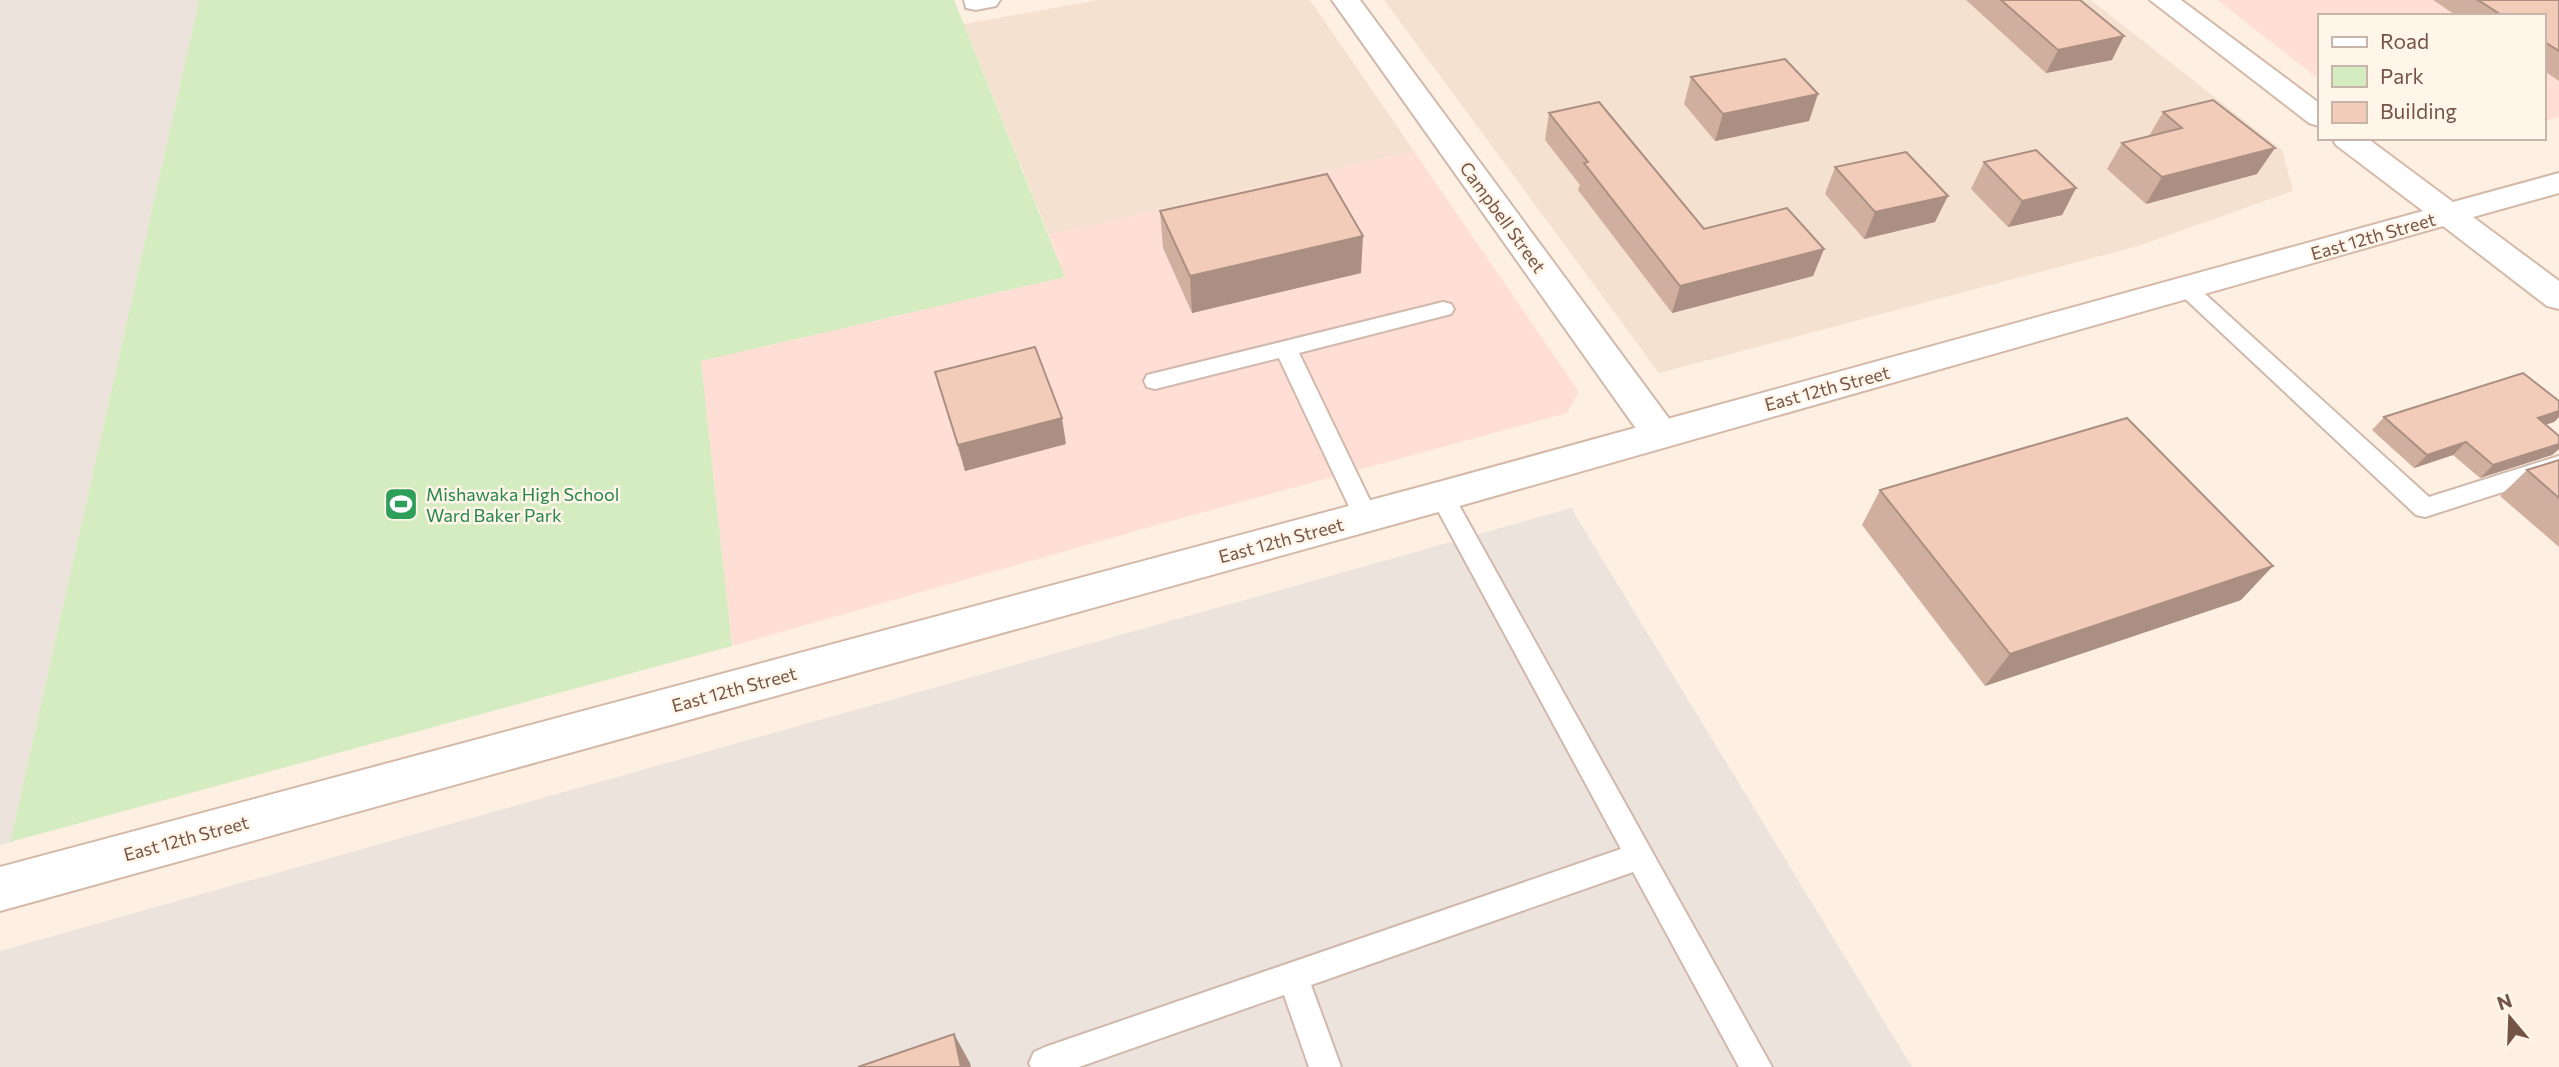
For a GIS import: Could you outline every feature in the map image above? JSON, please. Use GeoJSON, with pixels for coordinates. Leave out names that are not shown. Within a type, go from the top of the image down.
{"type":"FeatureCollection","features":[{"type":"Feature","properties":{"kind":"street","name":"Campbell Street"},"geometry":{"type":"LineString","coordinates":[[1346,0],[1660,434]]}},
{"type":"Feature","properties":{"kind":"street"},"geometry":{"type":"LineString","coordinates":[[2164,0],[2318,116]]}},
{"type":"Feature","properties":{"kind":"street"},"geometry":{"type":"LineString","coordinates":[[2350,140],[2559,298]]}},
{"type":"Feature","properties":{"kind":"street","name":"East 12th Street"},"geometry":{"type":"LineString","coordinates":[[0,889],[1366,517],[2559,183]]}},
{"type":"Feature","properties":{"kind":"lane"},"geometry":{"type":"LineString","coordinates":[[2186,288],[2425,508],[2559,465]]}},
{"type":"Feature","properties":{"kind":"lane"},"geometry":{"type":"LineString","coordinates":[[1155,381],[1443,309]]}},
{"type":"Feature","properties":{"kind":"lane"},"geometry":{"type":"LineString","coordinates":[[1286,349],[1366,517]]}},
{"type":"Feature","properties":{"kind":"lane"},"geometry":{"type":"LineString","coordinates":[[1442,496],[1640,856],[1750,1065]]}},
{"type":"Feature","properties":{"kind":"lane"},"geometry":{"type":"LineString","coordinates":[[1045,1063],[1640,856]]}},
{"type":"Feature","properties":{"kind":"lane"},"geometry":{"type":"LineString","coordinates":[[1293,976],[1325,1067]]}},
{"type":"Feature","properties":{"kind":"shaded area"},"geometry":{"type":"Polygon","coordinates":[[[0,0],[199,0],[10,842],[0,845],[0,0]]]}},
{"type":"Feature","properties":{"kind":"shaded area"},"geometry":{"type":"Polygon","coordinates":[[[1098,0],[1310,0],[1414,151],[1049,235],[964,24],[1098,0]]]}},
{"type":"Feature","properties":{"kind":"shaded area"},"geometry":{"type":"Polygon","coordinates":[[[1384,0],[2091,0],[2282,150],[2293,191],[2138,246],[1659,373],[1384,0]]]}},
{"type":"Feature","properties":{"kind":"shaded area"},"geometry":{"type":"Polygon","coordinates":[[[2217,0],[2559,0],[2559,117],[2545,120],[2545,14],[2318,14],[2318,78],[2217,0]]]}},
{"type":"Feature","properties":{"kind":"shaded area"},"geometry":{"type":"Polygon","coordinates":[[[1414,151],[1579,392],[1567,413],[1164,523],[732,646],[701,361],[1065,277],[1049,235],[1414,151]]]}},
{"type":"Feature","properties":{"kind":"shaded area"},"geometry":{"type":"Polygon","coordinates":[[[1571,508],[1912,1067],[0,1067],[0,951],[1571,508]]]}},
{"type":"Feature","properties":{"kind":"green space","name":"Mishawaka High School Ward Baker Park"},"geometry":{"type":"Polygon","coordinates":[[[199,0],[954,0],[1065,277],[701,361],[732,646],[10,842],[199,0]]]}},
{"type":"Feature","properties":{"kind":"building"},"geometry":{"type":"Polygon","coordinates":[[[2001,0],[2080,0],[2124,36],[2058,50],[2001,0]]]}},
{"type":"Feature","properties":{"kind":"building"},"geometry":{"type":"Polygon","coordinates":[[[2478,0],[2559,0],[2559,51],[2545,42],[2545,14],[2500,14],[2478,0]]]}},
{"type":"Feature","properties":{"kind":"building"},"geometry":{"type":"Polygon","coordinates":[[[1785,59],[1818,94],[1723,114],[1691,77],[1785,59]]]}},
{"type":"Feature","properties":{"kind":"building"},"geometry":{"type":"Polygon","coordinates":[[[2213,100],[2275,148],[2162,177],[2122,143],[2182,128],[2163,112],[2213,100]]]}},
{"type":"Feature","properties":{"kind":"building"},"geometry":{"type":"Polygon","coordinates":[[[1599,102],[1704,229],[1787,208],[1824,249],[1680,286],[1584,163],[1588,162],[1549,113],[1599,102]]]}},
{"type":"Feature","properties":{"kind":"building"},"geometry":{"type":"Polygon","coordinates":[[[2036,150],[2076,188],[2022,201],[1984,162],[2036,150]]]}},
{"type":"Feature","properties":{"kind":"building"},"geometry":{"type":"Polygon","coordinates":[[[1906,152],[1948,196],[1875,212],[1835,167],[1906,152]]]}},
{"type":"Feature","properties":{"kind":"building"},"geometry":{"type":"Polygon","coordinates":[[[1327,174],[1363,236],[1190,276],[1160,211],[1327,174]]]}},
{"type":"Feature","properties":{"kind":"building"},"geometry":{"type":"Polygon","coordinates":[[[1035,347],[1062,418],[958,445],[935,372],[1035,347]]]}},
{"type":"Feature","properties":{"kind":"building"},"geometry":{"type":"Polygon","coordinates":[[[2523,373],[2559,401],[2559,411],[2538,418],[2559,436],[2559,444],[2493,465],[2466,442],[2427,455],[2384,417],[2523,373]]]}},
{"type":"Feature","properties":{"kind":"building"},"geometry":{"type":"Polygon","coordinates":[[[2127,418],[2273,566],[2010,654],[1880,490],[2127,418]]]}},
{"type":"Feature","properties":{"kind":"building"},"geometry":{"type":"Polygon","coordinates":[[[2559,460],[2559,498],[2527,470],[2559,460]]]}},
{"type":"Feature","properties":{"kind":"building"},"geometry":{"type":"Polygon","coordinates":[[[954,1034],[961,1067],[858,1067],[954,1034]]]}},
{"type":"Feature","properties":{"kind":"place","name":"Mishawaka High School Ward Baker Park"},"geometry":{"type":"Point","coordinates":[401,504]}}]}
